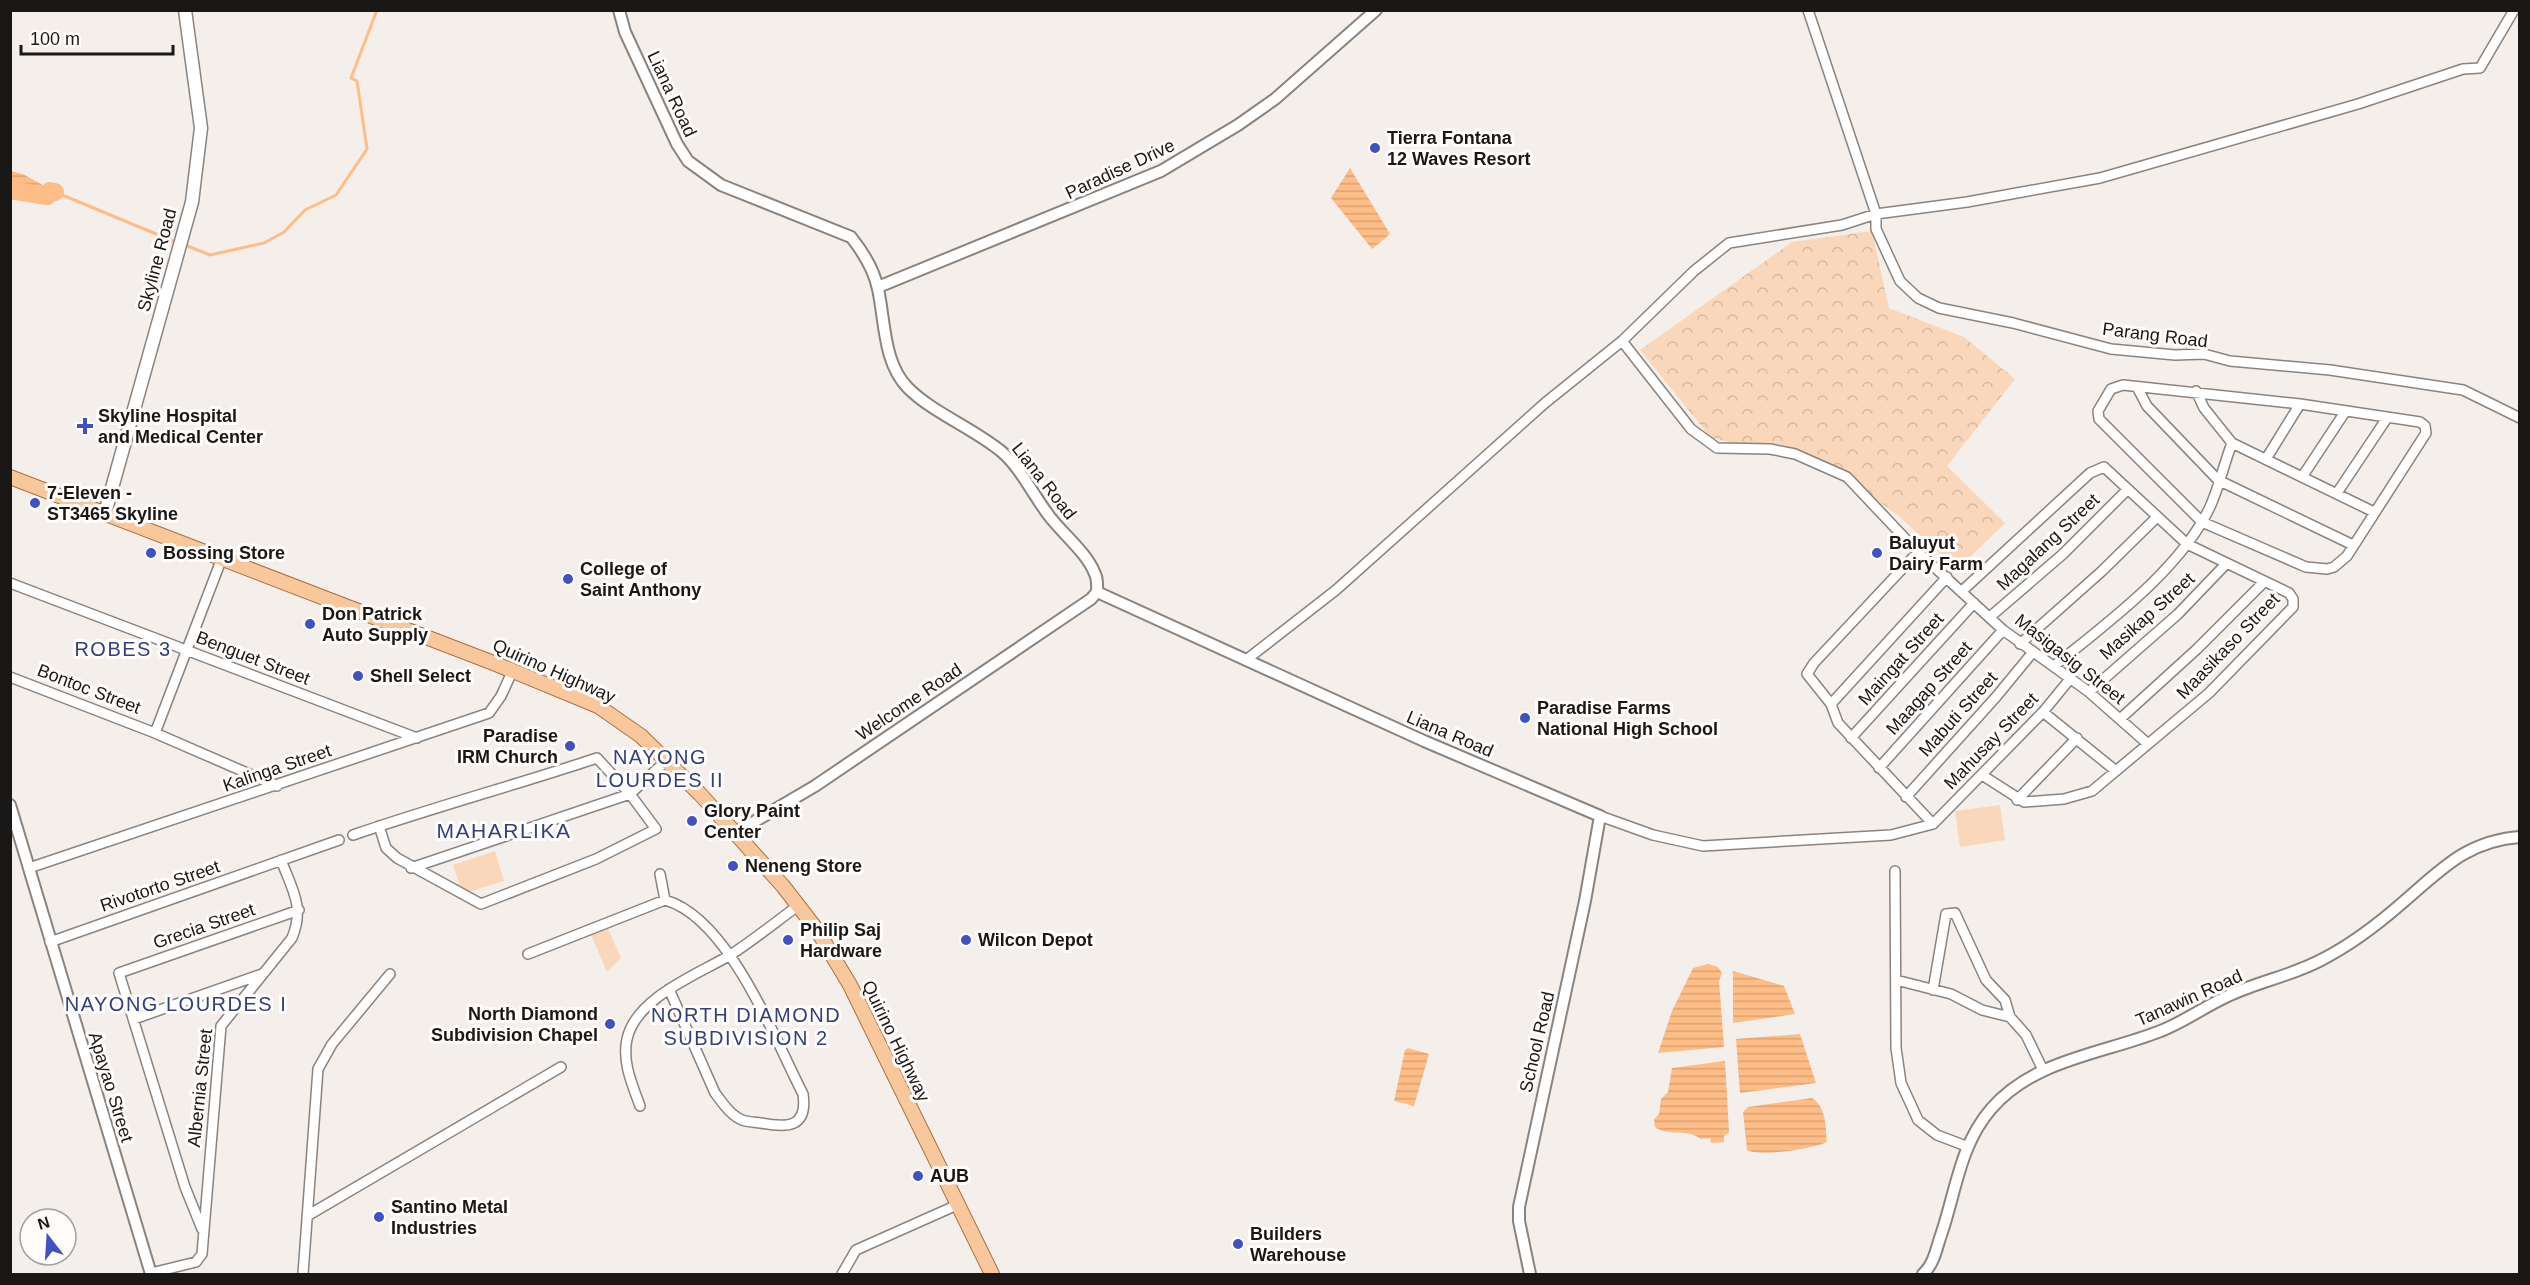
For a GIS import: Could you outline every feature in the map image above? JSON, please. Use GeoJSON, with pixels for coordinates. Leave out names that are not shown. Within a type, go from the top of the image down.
{"type":"FeatureCollection","features":[{"type":"Feature","properties":{"kind":"main road","name":"Skyline Road"},"geometry":{"type":"LineString","coordinates":[[105,513],[192,202],[201,128],[185,10]]}},
{"type":"Feature","properties":{"kind":"main road","name":"Quirino Highway"},"geometry":{"type":"LineString","coordinates":[[10,477],[598,706],[624,722],[667,760],[799,904],[844,974],[992,1275]]}},
{"type":"Feature","properties":{"kind":"street","name":"Liana Road"},"geometry":{"type":"LineString","coordinates":[[619,10],[630,43],[677,144],[688,161],[721,185],[851,237],[862,251],[878,287],[886,339],[905,385],[917,397],[978,433],[1005,454],[1050,516],[1089,563],[1095,573],[1096,592],[1424,741],[1600,816]]}},
{"type":"Feature","properties":{"kind":"street","name":"Paradise Drive"},"geometry":{"type":"LineString","coordinates":[[878,287],[1161,171],[1238,125],[1275,99],[1376,10]]}},
{"type":"Feature","properties":{"kind":"street","name":"Parang Road"},"geometry":{"type":"LineString","coordinates":[[1808,10],[1876,214],[1876,229],[1900,281],[1918,298],[1939,308],[2013,323],[2111,349],[2175,355],[2204,354],[2221,359],[2330,370],[2463,390],[2520,418]]}},
{"type":"Feature","properties":{"kind":"street"},"geometry":{"type":"LineString","coordinates":[[1246,660],[1335,590],[1545,403],[1622,341],[1694,271],[1729,243],[1842,225],[1876,214],[1979,200],[2100,178],[2358,104],[2463,69],[2480,68],[2514,10]]}},
{"type":"Feature","properties":{"kind":"street","name":"Masigasig Street"},"geometry":{"type":"LineString","coordinates":[[1622,341],[1691,429],[1717,448],[1770,449],[1795,454],[1847,477],[1918,552],[1991,616],[2003,630],[2089,692],[2148,744]]}},
{"type":"Feature","properties":{"kind":"street"},"geometry":{"type":"LineString","coordinates":[[2122,386],[2196,391],[2420,422],[2425,426],[2426,433],[2424,440],[2374,512],[2348,556],[2334,567],[2307,567],[2202,522],[2099,419],[2098,411],[2111,389],[2122,386]]}},
{"type":"Feature","properties":{"kind":"street"},"geometry":{"type":"LineString","coordinates":[[2137,387],[2146,406],[2218,480],[2353,546]]}},
{"type":"Feature","properties":{"kind":"street"},"geometry":{"type":"LineString","coordinates":[[2196,391],[2204,408],[2232,442],[2374,512]]}},
{"type":"Feature","properties":{"kind":"street"},"geometry":{"type":"LineString","coordinates":[[2266,459],[2300,404]]}},
{"type":"Feature","properties":{"kind":"street"},"geometry":{"type":"LineString","coordinates":[[2302,477],[2344,412]]}},
{"type":"Feature","properties":{"kind":"street"},"geometry":{"type":"LineString","coordinates":[[2337,493],[2387,418]]}},
{"type":"Feature","properties":{"kind":"street"},"geometry":{"type":"LineString","coordinates":[[2054,666],[2152,581],[2187,544],[2202,522],[2214,497],[2232,442]]}},
{"type":"Feature","properties":{"kind":"street","name":"Maasikaso Street"},"geometry":{"type":"LineString","coordinates":[[1962,591],[2100,467],[2112,472],[2156,518],[2187,544],[2293,596],[2292,607],[2209,693],[2092,791],[2081,796],[2043,802],[2017,800]]}},
{"type":"Feature","properties":{"kind":"street","name":"Magalang Street"},"geometry":{"type":"LineString","coordinates":[[1991,616],[2063,554],[2127,490]]}},
{"type":"Feature","properties":{"kind":"street"},"geometry":{"type":"LineString","coordinates":[[2020,644],[2102,571],[2156,518]]}},
{"type":"Feature","properties":{"kind":"street"},"geometry":{"type":"LineString","coordinates":[[1918,552],[1891,577],[1814,663],[1807,676],[1831,704],[1834,717],[1851,738],[1933,824]]}},
{"type":"Feature","properties":{"kind":"street","name":"Bontoc Street"},"geometry":{"type":"LineString","coordinates":[[154,733],[222,558]]}},
{"type":"Feature","properties":{"kind":"street","name":"Masikap Street"},"geometry":{"type":"LineString","coordinates":[[2089,692],[2178,614],[2226,564]]}},
{"type":"Feature","properties":{"kind":"street"},"geometry":{"type":"LineString","coordinates":[[1831,704],[1947,577]]}},
{"type":"Feature","properties":{"kind":"street"},"geometry":{"type":"LineString","coordinates":[[2120,719],[2197,649],[2264,582]]}},
{"type":"Feature","properties":{"kind":"street","name":"Benguet Street"},"geometry":{"type":"LineString","coordinates":[[10,583],[417,738]]}},
{"type":"Feature","properties":{"kind":"street","name":"Welcome Road"},"geometry":{"type":"LineString","coordinates":[[735,833],[815,786],[1082,606],[1096,592]]}},
{"type":"Feature","properties":{"kind":"street","name":"Maingat Street"},"geometry":{"type":"LineString","coordinates":[[1851,738],[1974,603]]}},
{"type":"Feature","properties":{"kind":"street","name":"Maagap Street"},"geometry":{"type":"LineString","coordinates":[[1879,768],[2003,630]]}},
{"type":"Feature","properties":{"kind":"street","name":"Mabuti Street"},"geometry":{"type":"LineString","coordinates":[[1906,797],[1996,697],[2033,652]]}},
{"type":"Feature","properties":{"kind":"street","name":"Kalinga Street"},"geometry":{"type":"LineString","coordinates":[[30,868],[489,713],[501,696],[512,672]]}},
{"type":"Feature","properties":{"kind":"street","name":"Bontoc Street"},"geometry":{"type":"LineString","coordinates":[[10,677],[154,733],[277,786]]}},
{"type":"Feature","properties":{"kind":"street","name":"Mahusay Street"},"geometry":{"type":"LineString","coordinates":[[1933,824],[2043,712],[2070,679]]}},
{"type":"Feature","properties":{"kind":"street"},"geometry":{"type":"LineString","coordinates":[[2043,712],[2116,771]]}},
{"type":"Feature","properties":{"kind":"street"},"geometry":{"type":"LineString","coordinates":[[1982,775],[2017,800],[2077,738]]}},
{"type":"Feature","properties":{"kind":"street"},"geometry":{"type":"LineString","coordinates":[[353,835],[379,826],[597,758],[630,794],[656,829],[596,859],[481,904],[411,868],[387,848],[379,826]]}},
{"type":"Feature","properties":{"kind":"street"},"geometry":{"type":"LineString","coordinates":[[411,868],[630,794],[667,760]]}},
{"type":"Feature","properties":{"kind":"street","name":"Apayao Street"},"geometry":{"type":"LineString","coordinates":[[10,805],[43,906],[50,942],[151,1274]]}},
{"type":"Feature","properties":{"kind":"street"},"geometry":{"type":"LineString","coordinates":[[1600,816],[1653,835],[1703,846],[1891,835],[1933,824]]}},
{"type":"Feature","properties":{"kind":"street","name":"School Road"},"geometry":{"type":"LineString","coordinates":[[1530,1275],[1519,1221],[1519,1207],[1585,901],[1600,816]]}},
{"type":"Feature","properties":{"kind":"street","name":"Tanawin Road"},"geometry":{"type":"LineString","coordinates":[[1923,1275],[1931,1264],[1947,1217],[1966,1146],[1991,1108],[2016,1085],[2043,1070],[2158,1032],[2232,994],[2322,959],[2398,906],[2442,867],[2471,848],[2496,839],[2520,837]]}},
{"type":"Feature","properties":{"kind":"street","name":"Rivotorto Street"},"geometry":{"type":"LineString","coordinates":[[50,942],[339,840]]}},
{"type":"Feature","properties":{"kind":"street"},"geometry":{"type":"LineString","coordinates":[[281,861],[299,910]]}},
{"type":"Feature","properties":{"kind":"street"},"geometry":{"type":"LineString","coordinates":[[1895,871],[1896,1048],[1901,1083],[1918,1120],[1937,1135],[1966,1146]]}},
{"type":"Feature","properties":{"kind":"street"},"geometry":{"type":"LineString","coordinates":[[660,874],[665,900]]}},
{"type":"Feature","properties":{"kind":"street"},"geometry":{"type":"LineString","coordinates":[[528,954],[665,900],[688,911],[731,954],[803,1094],[805,1106],[801,1118],[792,1125],[780,1127],[742,1120],[726,1108],[715,1093],[669,990]]}},
{"type":"Feature","properties":{"kind":"street"},"geometry":{"type":"LineString","coordinates":[[640,1106],[626,1061],[627,1036],[640,1013],[669,990],[731,954],[799,904]]}},
{"type":"Feature","properties":{"kind":"street","name":"Grecia Street"},"geometry":{"type":"LineString","coordinates":[[134,1019],[119,974],[299,910]]}},
{"type":"Feature","properties":{"kind":"street","name":"Albernia Street"},"geometry":{"type":"LineString","coordinates":[[151,1274],[196,1262],[202,1254],[202,1231],[221,1026],[292,938],[299,910]]}},
{"type":"Feature","properties":{"kind":"street"},"geometry":{"type":"LineString","coordinates":[[1933,990],[1946,914],[1954,913],[1986,980],[2005,1000],[2010,1017],[2026,1035],[2043,1070]]}},
{"type":"Feature","properties":{"kind":"street"},"geometry":{"type":"LineString","coordinates":[[202,1231],[185,1187],[134,1019],[262,974]]}},
{"type":"Feature","properties":{"kind":"street"},"geometry":{"type":"LineString","coordinates":[[303,1275],[318,1069],[332,1044],[390,974]]}},
{"type":"Feature","properties":{"kind":"street"},"geometry":{"type":"LineString","coordinates":[[1896,980],[1951,994],[1982,1010],[2010,1017]]}},
{"type":"Feature","properties":{"kind":"street"},"geometry":{"type":"LineString","coordinates":[[307,1216],[561,1067]]}},
{"type":"Feature","properties":{"kind":"street"},"geometry":{"type":"LineString","coordinates":[[842,1275],[856,1250],[957,1205]]}},
{"type":"Feature","properties":{"kind":"green space"},"geometry":{"type":"Polygon","coordinates":[[[1872,231],[1889,308],[1964,337],[2015,379],[1947,466],[2005,523],[1957,570],[1900,517],[1809,454],[1782,448],[1747,446],[1711,438],[1640,350],[1792,242],[1872,231]]]}},
{"type":"Feature","properties":{"kind":"green space"},"geometry":{"type":"Polygon","coordinates":[[[2000,805],[2005,840],[1960,847],[1955,811],[2000,805]]]}},
{"type":"Feature","properties":{"kind":"green space"},"geometry":{"type":"Polygon","coordinates":[[[495,851],[504,881],[462,894],[453,865],[495,851]]]}},
{"type":"Feature","properties":{"kind":"green space"},"geometry":{"type":"Polygon","coordinates":[[[606,924],[621,958],[607,972],[589,930],[606,924]]]}},
{"type":"Feature","properties":{"kind":"shaded area"},"geometry":{"type":"Polygon","coordinates":[[[1350,168],[1390,234],[1372,249],[1331,198],[1350,168]]]}},
{"type":"Feature","properties":{"kind":"shaded area"},"geometry":{"type":"Polygon","coordinates":[[[11,171],[23,174],[55,192],[11,195],[11,171]]]}},
{"type":"Feature","properties":{"kind":"shaded area"},"geometry":{"type":"Polygon","coordinates":[[[1708,964],[1718,967],[1722,973],[1719,981],[1724,1047],[1658,1053],[1672,1011],[1693,968],[1708,964]]]}},
{"type":"Feature","properties":{"kind":"shaded area"},"geometry":{"type":"Polygon","coordinates":[[[1733,971],[1784,986],[1795,1014],[1733,1023],[1733,971]]]}},
{"type":"Feature","properties":{"kind":"shaded area"},"geometry":{"type":"Polygon","coordinates":[[[1800,1034],[1816,1083],[1740,1093],[1736,1039],[1800,1034]]]}},
{"type":"Feature","properties":{"kind":"shaded area"},"geometry":{"type":"Polygon","coordinates":[[[1408,1048],[1429,1054],[1414,1106],[1394,1101],[1405,1050],[1408,1048]]]}},
{"type":"Feature","properties":{"kind":"shaded area"},"geometry":{"type":"Polygon","coordinates":[[[1725,1061],[1729,1132],[1724,1136],[1724,1142],[1711,1143],[1710,1138],[1701,1139],[1690,1134],[1666,1132],[1655,1127],[1654,1119],[1659,1114],[1661,1099],[1668,1092],[1672,1068],[1725,1061]]]}},
{"type":"Feature","properties":{"kind":"shaded area"},"geometry":{"type":"Polygon","coordinates":[[[1812,1098],[1823,1112],[1827,1142],[1786,1151],[1763,1153],[1747,1150],[1743,1112],[1748,1107],[1812,1098]]]}},
{"type":"Feature","properties":{"kind":"waterway"},"geometry":{"type":"LineString","coordinates":[[185,245],[210,255],[264,243],[284,232],[305,210],[336,195],[367,149],[357,81],[351,78],[377,10]]}},
{"type":"Feature","properties":{"kind":"waterway"},"geometry":{"type":"LineString","coordinates":[[10,190],[47,196],[50,191],[55,192]]}},
{"type":"Feature","properties":{"kind":"waterway"},"geometry":{"type":"LineString","coordinates":[[55,192],[178,243]]}},
{"type":"Feature","properties":{"kind":"place","name":"Tierra Fontana 12 Waves Resort"},"geometry":{"type":"Point","coordinates":[1375,148]}},
{"type":"Feature","properties":{"kind":"place","name":"Skyline Hospital and Medical Center"},"geometry":{"type":"Point","coordinates":[85,426]}},
{"type":"Feature","properties":{"kind":"place","name":"7-Eleven - ST3465 Skyline"},"geometry":{"type":"Point","coordinates":[35,503]}},
{"type":"Feature","properties":{"kind":"place","name":"Bossing Store"},"geometry":{"type":"Point","coordinates":[151,553]}},
{"type":"Feature","properties":{"kind":"place","name":"Baluyut Dairy Farm"},"geometry":{"type":"Point","coordinates":[1877,553]}},
{"type":"Feature","properties":{"kind":"place","name":"College of Saint Anthony"},"geometry":{"type":"Point","coordinates":[568,579]}},
{"type":"Feature","properties":{"kind":"place","name":"Don Patrick Auto Supply"},"geometry":{"type":"Point","coordinates":[310,624]}},
{"type":"Feature","properties":{"kind":"place","name":"Shell Select"},"geometry":{"type":"Point","coordinates":[358,676]}},
{"type":"Feature","properties":{"kind":"place","name":"Paradise Farms National High School"},"geometry":{"type":"Point","coordinates":[1525,718]}},
{"type":"Feature","properties":{"kind":"place","name":"Paradise IRM Church"},"geometry":{"type":"Point","coordinates":[570,746]}},
{"type":"Feature","properties":{"kind":"place","name":"Glory Paint Center"},"geometry":{"type":"Point","coordinates":[692,821]}},
{"type":"Feature","properties":{"kind":"place","name":"Neneng Store"},"geometry":{"type":"Point","coordinates":[733,866]}},
{"type":"Feature","properties":{"kind":"place","name":"Philip Saj Hardware"},"geometry":{"type":"Point","coordinates":[788,940]}},
{"type":"Feature","properties":{"kind":"place","name":"Wilcon Depot"},"geometry":{"type":"Point","coordinates":[966,940]}},
{"type":"Feature","properties":{"kind":"place","name":"North Diamond Subdivision Chapel"},"geometry":{"type":"Point","coordinates":[610,1024]}},
{"type":"Feature","properties":{"kind":"place","name":"AUB"},"geometry":{"type":"Point","coordinates":[918,1176]}},
{"type":"Feature","properties":{"kind":"place","name":"Santino Metal Industries"},"geometry":{"type":"Point","coordinates":[379,1217]}},
{"type":"Feature","properties":{"kind":"place","name":"Builders Warehouse"},"geometry":{"type":"Point","coordinates":[1238,1244]}},
{"type":"Feature","properties":{"kind":"district","name":"ROBES 3"},"geometry":{"type":"Point","coordinates":[123,649]}},
{"type":"Feature","properties":{"kind":"district","name":"NAYONG LOURDES II"},"geometry":{"type":"Point","coordinates":[660,768]}},
{"type":"Feature","properties":{"kind":"district","name":"MAHARLIKA"},"geometry":{"type":"Point","coordinates":[504,831]}},
{"type":"Feature","properties":{"kind":"district","name":"NAYONG LOURDES I"},"geometry":{"type":"Point","coordinates":[176,1004]}},
{"type":"Feature","properties":{"kind":"district","name":"NORTH DIAMOND SUBDIVISION 2"},"geometry":{"type":"Point","coordinates":[746,1026]}}]}
